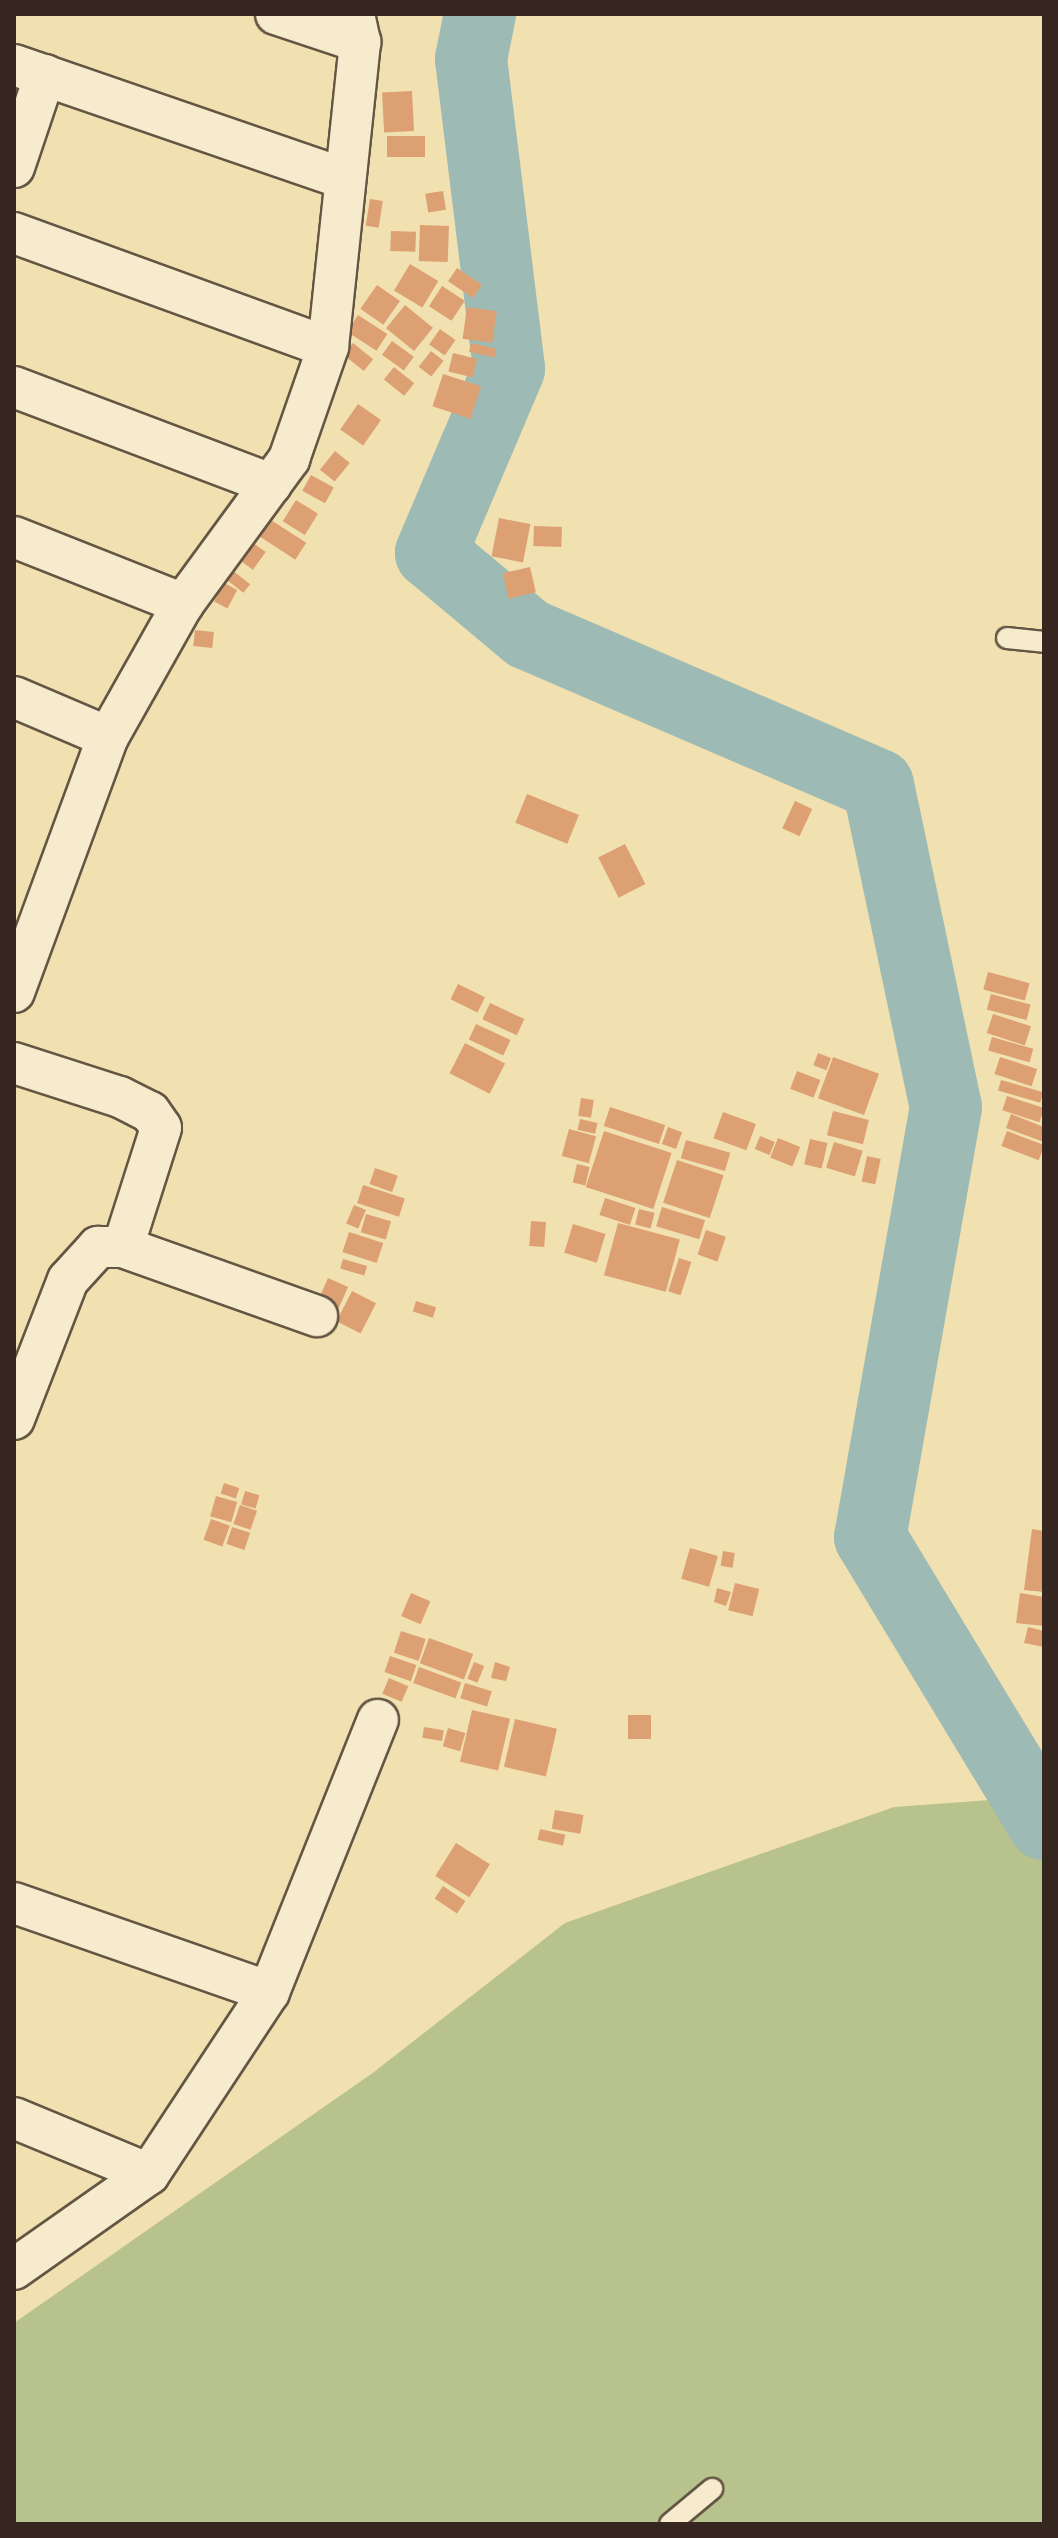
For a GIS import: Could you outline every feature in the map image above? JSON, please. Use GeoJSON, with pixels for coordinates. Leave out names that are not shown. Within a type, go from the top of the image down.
{"type":"FeatureCollection","features":[{"type":"Feature","properties":{"kind":"street"},"geometry":{"type":"LineString","coordinates":[[14,992],[29,902],[108,737],[183,604],[289,459],[328,347],[357,28],[276,14]]}},
{"type":"Feature","properties":{"kind":"street"},"geometry":{"type":"LineString","coordinates":[[14,167],[30,70],[345,179]]}},
{"type":"Feature","properties":{"kind":"street"},"geometry":{"type":"LineString","coordinates":[[14,233],[328,347]]}},
{"type":"Feature","properties":{"kind":"street"},"geometry":{"type":"LineString","coordinates":[[14,387],[271,484]]}},
{"type":"Feature","properties":{"kind":"street"},"geometry":{"type":"LineString","coordinates":[[14,537],[183,604]]}},
{"type":"Feature","properties":{"kind":"street"},"geometry":{"type":"LineString","coordinates":[[14,697],[108,737]]}},
{"type":"Feature","properties":{"kind":"street"},"geometry":{"type":"LineString","coordinates":[[14,1063],[120,1097],[150,1112],[161,1128],[123,1247]]}},
{"type":"Feature","properties":{"kind":"street"},"geometry":{"type":"LineString","coordinates":[[14,1419],[75,1266],[98,1247],[123,1247],[317,1316]]}},
{"type":"Feature","properties":{"kind":"street"},"geometry":{"type":"LineString","coordinates":[[14,2269],[149,2174],[269,1992],[378,1720]]}},
{"type":"Feature","properties":{"kind":"street"},"geometry":{"type":"LineString","coordinates":[[14,1903],[269,1992]]}},
{"type":"Feature","properties":{"kind":"street"},"geometry":{"type":"LineString","coordinates":[[14,2118],[149,2174]]}},
{"type":"Feature","properties":{"kind":"lane"},"geometry":{"type":"LineString","coordinates":[[1007,638],[1044,642]]}},
{"type":"Feature","properties":{"kind":"lane"},"geometry":{"type":"LineString","coordinates":[[670,2524],[712,2489]]}},
{"type":"Feature","properties":{"kind":"green space"},"geometry":{"type":"Polygon","coordinates":[[[1044,1796],[1044,2524],[14,2524],[14,2323],[374,2072],[565,1923],[894,1807],[1044,1796]]]}},
{"type":"Feature","properties":{"kind":"building"},"geometry":{"type":"Polygon","coordinates":[[[412,91],[414,131],[384,133],[382,93],[412,91]]]}},
{"type":"Feature","properties":{"kind":"building"},"geometry":{"type":"Polygon","coordinates":[[[387,136],[425,136],[425,157],[387,157],[387,136]]]}},
{"type":"Feature","properties":{"kind":"building"},"geometry":{"type":"Polygon","coordinates":[[[443,191],[446,210],[428,213],[425,194],[443,191]]]}},
{"type":"Feature","properties":{"kind":"building"},"geometry":{"type":"Polygon","coordinates":[[[370,199],[383,201],[379,228],[366,226],[370,199]]]}},
{"type":"Feature","properties":{"kind":"building"},"geometry":{"type":"Polygon","coordinates":[[[420,225],[449,226],[448,262],[419,261],[420,225]]]}},
{"type":"Feature","properties":{"kind":"building"},"geometry":{"type":"Polygon","coordinates":[[[391,231],[416,232],[415,252],[390,251],[391,231]]]}},
{"type":"Feature","properties":{"kind":"building"},"geometry":{"type":"Polygon","coordinates":[[[410,264],[438,281],[422,308],[394,291],[410,264]]]}},
{"type":"Feature","properties":{"kind":"building"},"geometry":{"type":"Polygon","coordinates":[[[457,268],[482,285],[473,298],[448,281],[457,268]]]}},
{"type":"Feature","properties":{"kind":"building"},"geometry":{"type":"Polygon","coordinates":[[[377,285],[400,301],[383,325],[360,309],[377,285]]]}},
{"type":"Feature","properties":{"kind":"building"},"geometry":{"type":"Polygon","coordinates":[[[442,286],[465,301],[452,321],[429,306],[442,286]]]}},
{"type":"Feature","properties":{"kind":"building"},"geometry":{"type":"Polygon","coordinates":[[[405,305],[433,328],[414,351],[386,328],[405,305]]]}},
{"type":"Feature","properties":{"kind":"building"},"geometry":{"type":"Polygon","coordinates":[[[467,307],[497,311],[492,343],[463,339],[467,307]]]}},
{"type":"Feature","properties":{"kind":"building"},"geometry":{"type":"Polygon","coordinates":[[[358,315],[387,334],[376,351],[347,332],[358,315]]]}},
{"type":"Feature","properties":{"kind":"building"},"geometry":{"type":"Polygon","coordinates":[[[440,329],[456,340],[445,355],[429,345],[440,329]]]}},
{"type":"Feature","properties":{"kind":"building"},"geometry":{"type":"Polygon","coordinates":[[[392,341],[414,357],[404,371],[382,355],[392,341]]]}},
{"type":"Feature","properties":{"kind":"building"},"geometry":{"type":"Polygon","coordinates":[[[353,343],[373,359],[364,371],[344,355],[353,343]]]}},
{"type":"Feature","properties":{"kind":"building"},"geometry":{"type":"Polygon","coordinates":[[[471,343],[496,349],[494,358],[469,352],[471,343]]]}},
{"type":"Feature","properties":{"kind":"building"},"geometry":{"type":"Polygon","coordinates":[[[431,351],[444,361],[431,377],[419,367],[431,351]]]}},
{"type":"Feature","properties":{"kind":"building"},"geometry":{"type":"Polygon","coordinates":[[[453,353],[477,359],[473,377],[448,371],[453,353]]]}},
{"type":"Feature","properties":{"kind":"building"},"geometry":{"type":"Polygon","coordinates":[[[394,367],[414,383],[404,396],[384,379],[394,367]]]}},
{"type":"Feature","properties":{"kind":"building"},"geometry":{"type":"Polygon","coordinates":[[[443,374],[481,386],[471,419],[432,406],[443,374]]]}},
{"type":"Feature","properties":{"kind":"building"},"geometry":{"type":"Polygon","coordinates":[[[358,404],[381,420],[363,445],[340,429],[358,404]]]}},
{"type":"Feature","properties":{"kind":"building"},"geometry":{"type":"Polygon","coordinates":[[[335,451],[350,463],[335,482],[320,470],[335,451]]]}},
{"type":"Feature","properties":{"kind":"building"},"geometry":{"type":"Polygon","coordinates":[[[311,475],[334,488],[325,503],[302,491],[311,475]]]}},
{"type":"Feature","properties":{"kind":"building"},"geometry":{"type":"Polygon","coordinates":[[[296,500],[318,514],[305,535],[283,521],[296,500]]]}},
{"type":"Feature","properties":{"kind":"building"},"geometry":{"type":"Polygon","coordinates":[[[499,518],[530,524],[523,562],[492,556],[499,518]]]}},
{"type":"Feature","properties":{"kind":"building"},"geometry":{"type":"Polygon","coordinates":[[[271,520],[306,543],[295,560],[260,537],[271,520]]]}},
{"type":"Feature","properties":{"kind":"building"},"geometry":{"type":"Polygon","coordinates":[[[534,526],[562,527],[561,547],[533,546],[534,526]]]}},
{"type":"Feature","properties":{"kind":"building"},"geometry":{"type":"Polygon","coordinates":[[[252,542],[266,552],[253,570],[239,560],[252,542]]]}},
{"type":"Feature","properties":{"kind":"building"},"geometry":{"type":"Polygon","coordinates":[[[530,567],[536,592],[509,599],[503,573],[530,567]]]}},
{"type":"Feature","properties":{"kind":"building"},"geometry":{"type":"Polygon","coordinates":[[[232,570],[250,584],[243,593],[225,579],[232,570]]]}},
{"type":"Feature","properties":{"kind":"building"},"geometry":{"type":"Polygon","coordinates":[[[224,583],[237,590],[227,609],[214,602],[224,583]]]}},
{"type":"Feature","properties":{"kind":"building"},"geometry":{"type":"Polygon","coordinates":[[[195,630],[214,632],[212,648],[193,646],[195,630]]]}},
{"type":"Feature","properties":{"kind":"building"},"geometry":{"type":"Polygon","coordinates":[[[527,794],[579,815],[567,844],[515,823],[527,794]]]}},
{"type":"Feature","properties":{"kind":"building"},"geometry":{"type":"Polygon","coordinates":[[[795,801],[812,809],[800,836],[782,828],[795,801]]]}},
{"type":"Feature","properties":{"kind":"building"},"geometry":{"type":"Polygon","coordinates":[[[625,844],[645,884],[619,898],[598,858],[625,844]]]}},
{"type":"Feature","properties":{"kind":"building"},"geometry":{"type":"Polygon","coordinates":[[[988,972],[1030,983],[1025,1001],[983,989],[988,972]]]}},
{"type":"Feature","properties":{"kind":"building"},"geometry":{"type":"Polygon","coordinates":[[[458,984],[485,997],[478,1012],[451,999],[458,984]]]}},
{"type":"Feature","properties":{"kind":"building"},"geometry":{"type":"Polygon","coordinates":[[[991,994],[1031,1005],[1026,1020],[987,1009],[991,994]]]}},
{"type":"Feature","properties":{"kind":"building"},"geometry":{"type":"Polygon","coordinates":[[[490,1003],[524,1019],[517,1035],[482,1019],[490,1003]]]}},
{"type":"Feature","properties":{"kind":"building"},"geometry":{"type":"Polygon","coordinates":[[[993,1014],[1031,1026],[1025,1045],[987,1033],[993,1014]]]}},
{"type":"Feature","properties":{"kind":"building"},"geometry":{"type":"Polygon","coordinates":[[[476,1024],[510,1040],[503,1055],[469,1039],[476,1024]]]}},
{"type":"Feature","properties":{"kind":"building"},"geometry":{"type":"Polygon","coordinates":[[[992,1037],[1033,1049],[1029,1062],[988,1050],[992,1037]]]}},
{"type":"Feature","properties":{"kind":"building"},"geometry":{"type":"Polygon","coordinates":[[[465,1043],[505,1063],[490,1094],[450,1073],[465,1043]]]}},
{"type":"Feature","properties":{"kind":"building"},"geometry":{"type":"Polygon","coordinates":[[[818,1053],[831,1058],[826,1070],[813,1065],[818,1053]]]}},
{"type":"Feature","properties":{"kind":"building"},"geometry":{"type":"Polygon","coordinates":[[[833,1057],[879,1074],[864,1115],[818,1098],[833,1057]]]}},
{"type":"Feature","properties":{"kind":"building"},"geometry":{"type":"Polygon","coordinates":[[[1000,1057],[1037,1069],[1032,1086],[994,1074],[1000,1057]]]}},
{"type":"Feature","properties":{"kind":"building"},"geometry":{"type":"Polygon","coordinates":[[[797,1071],[820,1080],[814,1098],[790,1089],[797,1071]]]}},
{"type":"Feature","properties":{"kind":"building"},"geometry":{"type":"Polygon","coordinates":[[[1001,1080],[1043,1092],[1040,1103],[998,1091],[1001,1080]]]}},
{"type":"Feature","properties":{"kind":"building"},"geometry":{"type":"Polygon","coordinates":[[[1007,1096],[1044,1108],[1039,1122],[1002,1110],[1007,1096]]]}},
{"type":"Feature","properties":{"kind":"building"},"geometry":{"type":"Polygon","coordinates":[[[581,1098],[594,1100],[591,1118],[578,1116],[581,1098]]]}},
{"type":"Feature","properties":{"kind":"building"},"geometry":{"type":"Polygon","coordinates":[[[610,1107],[665,1125],[659,1144],[604,1126],[610,1107]]]}},
{"type":"Feature","properties":{"kind":"building"},"geometry":{"type":"Polygon","coordinates":[[[833,1111],[869,1120],[863,1144],[827,1135],[833,1111]]]}},
{"type":"Feature","properties":{"kind":"building"},"geometry":{"type":"Polygon","coordinates":[[[723,1112],[756,1124],[746,1150],[713,1138],[723,1112]]]}},
{"type":"Feature","properties":{"kind":"building"},"geometry":{"type":"Polygon","coordinates":[[[1011,1114],[1044,1127],[1044,1142],[1006,1128],[1011,1114]]]}},
{"type":"Feature","properties":{"kind":"building"},"geometry":{"type":"Polygon","coordinates":[[[580,1119],[598,1123],[595,1134],[578,1130],[580,1119]]]}},
{"type":"Feature","properties":{"kind":"building"},"geometry":{"type":"Polygon","coordinates":[[[668,1127],[682,1132],[676,1149],[662,1144],[668,1127]]]}},
{"type":"Feature","properties":{"kind":"building"},"geometry":{"type":"Polygon","coordinates":[[[569,1129],[596,1136],[589,1163],[562,1156],[569,1129]]]}},
{"type":"Feature","properties":{"kind":"building"},"geometry":{"type":"Polygon","coordinates":[[[604,1131],[672,1153],[653,1209],[586,1187],[604,1131]]]}},
{"type":"Feature","properties":{"kind":"building"},"geometry":{"type":"Polygon","coordinates":[[[1007,1131],[1044,1145],[1039,1160],[1001,1146],[1007,1131]]]}},
{"type":"Feature","properties":{"kind":"building"},"geometry":{"type":"Polygon","coordinates":[[[760,1136],[775,1142],[770,1155],[755,1149],[760,1136]]]}},
{"type":"Feature","properties":{"kind":"building"},"geometry":{"type":"Polygon","coordinates":[[[778,1138],[800,1147],[792,1166],[770,1157],[778,1138]]]}},
{"type":"Feature","properties":{"kind":"building"},"geometry":{"type":"Polygon","coordinates":[[[810,1139],[828,1143],[822,1168],[804,1164],[810,1139]]]}},
{"type":"Feature","properties":{"kind":"building"},"geometry":{"type":"Polygon","coordinates":[[[686,1140],[730,1153],[725,1171],[681,1158],[686,1140]]]}},
{"type":"Feature","properties":{"kind":"building"},"geometry":{"type":"Polygon","coordinates":[[[834,1142],[863,1151],[855,1177],[826,1168],[834,1142]]]}},
{"type":"Feature","properties":{"kind":"building"},"geometry":{"type":"Polygon","coordinates":[[[867,1156],[881,1159],[875,1184],[862,1181],[867,1156]]]}},
{"type":"Feature","properties":{"kind":"building"},"geometry":{"type":"Polygon","coordinates":[[[677,1160],[724,1175],[710,1218],[663,1203],[677,1160]]]}},
{"type":"Feature","properties":{"kind":"building"},"geometry":{"type":"Polygon","coordinates":[[[577,1164],[590,1167],[585,1185],[573,1183],[577,1164]]]}},
{"type":"Feature","properties":{"kind":"building"},"geometry":{"type":"Polygon","coordinates":[[[375,1168],[398,1176],[392,1192],[369,1184],[375,1168]]]}},
{"type":"Feature","properties":{"kind":"building"},"geometry":{"type":"Polygon","coordinates":[[[363,1185],[405,1199],[399,1217],[357,1203],[363,1185]]]}},
{"type":"Feature","properties":{"kind":"building"},"geometry":{"type":"Polygon","coordinates":[[[605,1198],[635,1208],[630,1225],[599,1215],[605,1198]]]}},
{"type":"Feature","properties":{"kind":"building"},"geometry":{"type":"Polygon","coordinates":[[[354,1205],[366,1210],[358,1228],[346,1223],[354,1205]]]}},
{"type":"Feature","properties":{"kind":"building"},"geometry":{"type":"Polygon","coordinates":[[[662,1207],[705,1220],[699,1239],[656,1226],[662,1207]]]}},
{"type":"Feature","properties":{"kind":"building"},"geometry":{"type":"Polygon","coordinates":[[[639,1209],[655,1213],[651,1228],[635,1225],[639,1209]]]}},
{"type":"Feature","properties":{"kind":"building"},"geometry":{"type":"Polygon","coordinates":[[[366,1214],[391,1221],[386,1239],[361,1232],[366,1214]]]}},
{"type":"Feature","properties":{"kind":"building"},"geometry":{"type":"Polygon","coordinates":[[[531,1221],[546,1222],[544,1247],[529,1246],[531,1221]]]}},
{"type":"Feature","properties":{"kind":"building"},"geometry":{"type":"Polygon","coordinates":[[[618,1223],[680,1240],[666,1292],[604,1275],[618,1223]]]}},
{"type":"Feature","properties":{"kind":"building"},"geometry":{"type":"Polygon","coordinates":[[[573,1224],[606,1234],[597,1263],[564,1253],[573,1224]]]}},
{"type":"Feature","properties":{"kind":"building"},"geometry":{"type":"Polygon","coordinates":[[[706,1230],[726,1237],[717,1261],[698,1255],[706,1230]]]}},
{"type":"Feature","properties":{"kind":"building"},"geometry":{"type":"Polygon","coordinates":[[[349,1232],[383,1243],[377,1263],[343,1252],[349,1232]]]}},
{"type":"Feature","properties":{"kind":"building"},"geometry":{"type":"Polygon","coordinates":[[[679,1258],[691,1262],[681,1295],[668,1291],[679,1258]]]}},
{"type":"Feature","properties":{"kind":"building"},"geometry":{"type":"Polygon","coordinates":[[[343,1259],[367,1266],[364,1276],[340,1269],[343,1259]]]}},
{"type":"Feature","properties":{"kind":"building"},"geometry":{"type":"Polygon","coordinates":[[[328,1278],[348,1287],[336,1314],[316,1305],[328,1278]]]}},
{"type":"Feature","properties":{"kind":"building"},"geometry":{"type":"Polygon","coordinates":[[[352,1291],[376,1303],[361,1334],[337,1321],[352,1291]]]}},
{"type":"Feature","properties":{"kind":"building"},"geometry":{"type":"Polygon","coordinates":[[[416,1301],[436,1307],[433,1318],[413,1312],[416,1301]]]}},
{"type":"Feature","properties":{"kind":"building"},"geometry":{"type":"Polygon","coordinates":[[[224,1483],[239,1488],[236,1498],[221,1493],[224,1483]]]}},
{"type":"Feature","properties":{"kind":"building"},"geometry":{"type":"Polygon","coordinates":[[[245,1491],[259,1495],[256,1509],[241,1504],[245,1491]]]}},
{"type":"Feature","properties":{"kind":"building"},"geometry":{"type":"Polygon","coordinates":[[[216,1496],[237,1502],[231,1522],[210,1516],[216,1496]]]}},
{"type":"Feature","properties":{"kind":"building"},"geometry":{"type":"Polygon","coordinates":[[[240,1505],[257,1511],[251,1530],[233,1524],[240,1505]]]}},
{"type":"Feature","properties":{"kind":"building"},"geometry":{"type":"Polygon","coordinates":[[[211,1519],[230,1526],[222,1547],[203,1540],[211,1519]]]}},
{"type":"Feature","properties":{"kind":"building"},"geometry":{"type":"Polygon","coordinates":[[[232,1527],[250,1533],[245,1550],[226,1544],[232,1527]]]}},
{"type":"Feature","properties":{"kind":"building"},"geometry":{"type":"Polygon","coordinates":[[[1032,1529],[1044,1531],[1044,1592],[1024,1590],[1032,1529]]]}},
{"type":"Feature","properties":{"kind":"building"},"geometry":{"type":"Polygon","coordinates":[[[690,1548],[718,1556],[709,1587],[681,1579],[690,1548]]]}},
{"type":"Feature","properties":{"kind":"building"},"geometry":{"type":"Polygon","coordinates":[[[723,1551],[735,1553],[733,1568],[721,1566],[723,1551]]]}},
{"type":"Feature","properties":{"kind":"building"},"geometry":{"type":"Polygon","coordinates":[[[735,1583],[759,1589],[752,1616],[728,1610],[735,1583]]]}},
{"type":"Feature","properties":{"kind":"building"},"geometry":{"type":"Polygon","coordinates":[[[717,1588],[731,1592],[726,1606],[714,1602],[717,1588]]]}},
{"type":"Feature","properties":{"kind":"building"},"geometry":{"type":"Polygon","coordinates":[[[411,1593],[430,1601],[421,1624],[401,1616],[411,1593]]]}},
{"type":"Feature","properties":{"kind":"building"},"geometry":{"type":"Polygon","coordinates":[[[1020,1593],[1044,1597],[1044,1626],[1016,1623],[1020,1593]]]}},
{"type":"Feature","properties":{"kind":"building"},"geometry":{"type":"Polygon","coordinates":[[[1028,1627],[1044,1631],[1044,1647],[1024,1643],[1028,1627]]]}},
{"type":"Feature","properties":{"kind":"building"},"geometry":{"type":"Polygon","coordinates":[[[401,1631],[426,1639],[419,1661],[394,1653],[401,1631]]]}},
{"type":"Feature","properties":{"kind":"building"},"geometry":{"type":"Polygon","coordinates":[[[429,1638],[473,1654],[464,1679],[420,1663],[429,1638]]]}},
{"type":"Feature","properties":{"kind":"building"},"geometry":{"type":"Polygon","coordinates":[[[390,1656],[416,1665],[411,1681],[384,1672],[390,1656]]]}},
{"type":"Feature","properties":{"kind":"building"},"geometry":{"type":"Polygon","coordinates":[[[474,1662],[484,1666],[477,1683],[467,1679],[474,1662]]]}},
{"type":"Feature","properties":{"kind":"building"},"geometry":{"type":"Polygon","coordinates":[[[495,1662],[510,1667],[506,1681],[491,1678],[495,1662]]]}},
{"type":"Feature","properties":{"kind":"building"},"geometry":{"type":"Polygon","coordinates":[[[419,1667],[461,1682],[455,1698],[413,1683],[419,1667]]]}},
{"type":"Feature","properties":{"kind":"building"},"geometry":{"type":"Polygon","coordinates":[[[389,1678],[408,1686],[402,1702],[382,1694],[389,1678]]]}},
{"type":"Feature","properties":{"kind":"building"},"geometry":{"type":"Polygon","coordinates":[[[465,1683],[492,1691],[487,1706],[460,1698],[465,1683]]]}},
{"type":"Feature","properties":{"kind":"building"},"geometry":{"type":"Polygon","coordinates":[[[472,1710],[510,1719],[498,1770],[460,1762],[472,1710]]]}},
{"type":"Feature","properties":{"kind":"building"},"geometry":{"type":"Polygon","coordinates":[[[628,1715],[651,1715],[651,1739],[628,1739],[628,1715]]]}},
{"type":"Feature","properties":{"kind":"building"},"geometry":{"type":"Polygon","coordinates":[[[515,1719],[557,1729],[546,1776],[504,1767],[515,1719]]]}},
{"type":"Feature","properties":{"kind":"building"},"geometry":{"type":"Polygon","coordinates":[[[424,1727],[444,1730],[442,1741],[422,1738],[424,1727]]]}},
{"type":"Feature","properties":{"kind":"building"},"geometry":{"type":"Polygon","coordinates":[[[448,1728],[465,1733],[460,1751],[443,1746],[448,1728]]]}},
{"type":"Feature","properties":{"kind":"building"},"geometry":{"type":"Polygon","coordinates":[[[555,1810],[584,1815],[580,1834],[552,1829],[555,1810]]]}},
{"type":"Feature","properties":{"kind":"building"},"geometry":{"type":"Polygon","coordinates":[[[540,1829],[565,1835],[563,1846],[538,1840],[540,1829]]]}},
{"type":"Feature","properties":{"kind":"building"},"geometry":{"type":"Polygon","coordinates":[[[456,1843],[490,1864],[469,1897],[435,1876],[456,1843]]]}},
{"type":"Feature","properties":{"kind":"building"},"geometry":{"type":"Polygon","coordinates":[[[443,1886],[465,1901],[457,1914],[435,1898],[443,1886]]]}},
{"type":"Feature","properties":{"kind":"waterway"},"geometry":{"type":"LineString","coordinates":[[480,14],[471,59],[509,369],[431,553],[528,634],[878,785],[946,1107],[870,1537],[1044,1824]]}}]}
